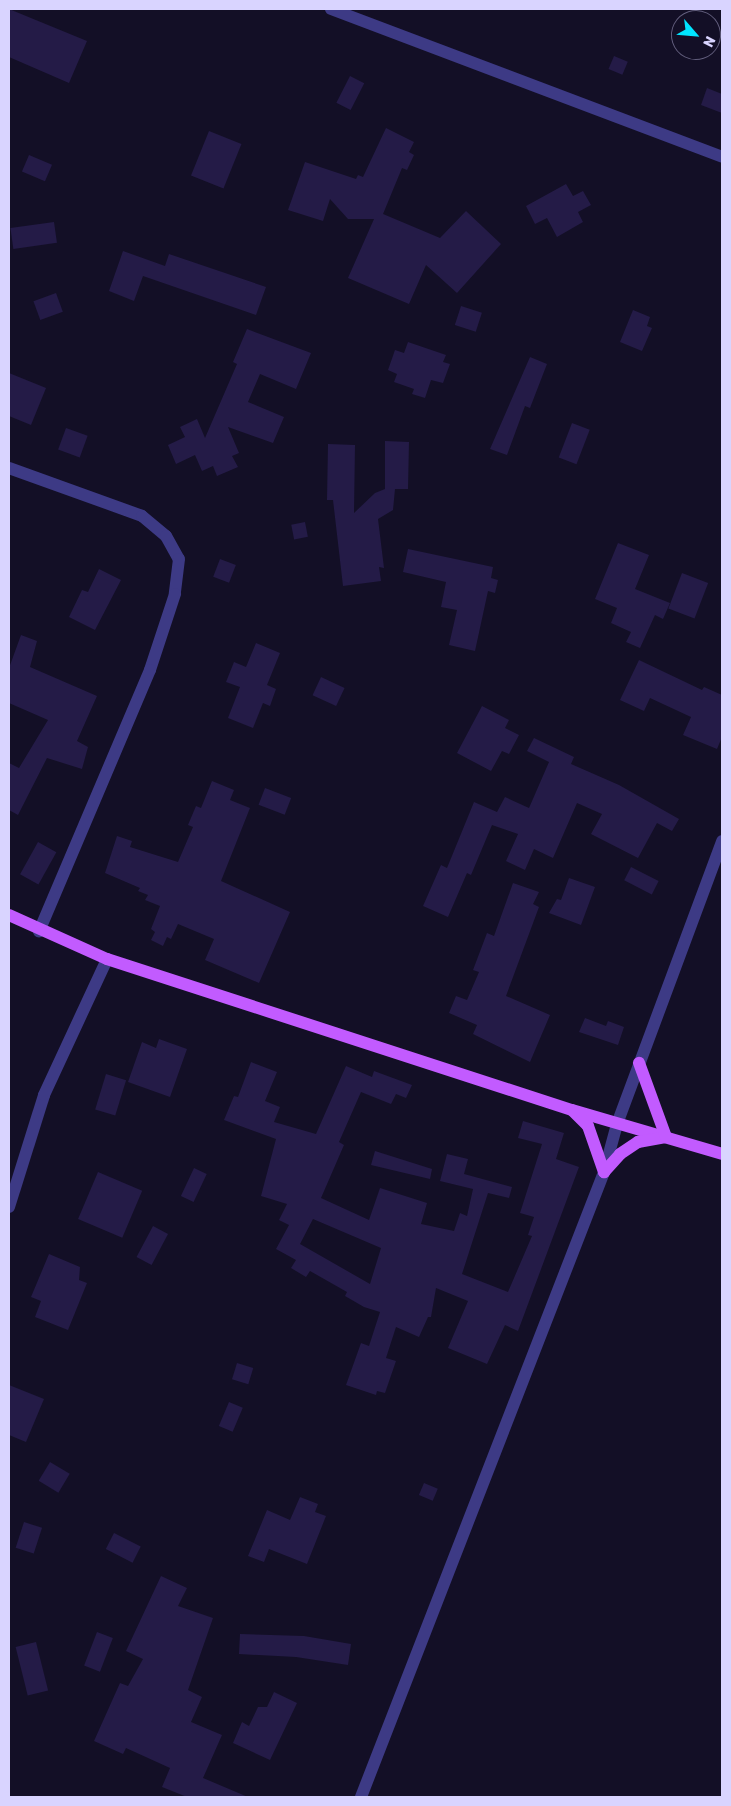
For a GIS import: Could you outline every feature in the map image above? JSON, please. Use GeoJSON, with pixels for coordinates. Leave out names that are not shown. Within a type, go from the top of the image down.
{"type":"FeatureCollection","features":[{"type":"Feature","properties":{"kind":"main road"},"geometry":{"type":"LineString","coordinates":[[9,915],[39,931],[107,959],[572,1110],[666,1136],[722,1154]]}},
{"type":"Feature","properties":{"kind":"main road"},"geometry":{"type":"LineString","coordinates":[[639,1063],[666,1136]]}},
{"type":"Feature","properties":{"kind":"main road"},"geometry":{"type":"LineString","coordinates":[[572,1110],[588,1126],[604,1172],[620,1154],[638,1142],[666,1136]]}},
{"type":"Feature","properties":{"kind":"street"},"geometry":{"type":"LineString","coordinates":[[331,9],[722,157]]}},
{"type":"Feature","properties":{"kind":"street"},"geometry":{"type":"LineString","coordinates":[[9,468],[142,516],[166,536],[179,559],[175,594],[150,670],[39,931]]}},
{"type":"Feature","properties":{"kind":"street"},"geometry":{"type":"LineString","coordinates":[[361,1797],[604,1172],[617,1124],[722,841]]}},
{"type":"Feature","properties":{"kind":"street"},"geometry":{"type":"LineString","coordinates":[[9,1207],[44,1095],[107,959]]}},
{"type":"Feature","properties":{"kind":"building"},"geometry":{"type":"Polygon","coordinates":[[[9,9],[87,41],[69,83],[9,57],[9,9]]]}},
{"type":"Feature","properties":{"kind":"building"},"geometry":{"type":"Polygon","coordinates":[[[614,56],[628,62],[622,75],[609,69],[614,56]]]}},
{"type":"Feature","properties":{"kind":"building"},"geometry":{"type":"Polygon","coordinates":[[[350,76],[364,83],[351,110],[336,103],[350,76]]]}},
{"type":"Feature","properties":{"kind":"building"},"geometry":{"type":"Polygon","coordinates":[[[707,88],[722,94],[722,113],[701,105],[707,88]]]}},
{"type":"Feature","properties":{"kind":"building"},"geometry":{"type":"Polygon","coordinates":[[[386,128],[414,142],[409,152],[414,155],[407,170],[402,168],[383,214],[440,238],[466,211],[501,244],[457,293],[426,265],[409,304],[348,278],[374,219],[348,219],[330,199],[323,221],[288,210],[305,162],[356,179],[358,175],[363,177],[386,128]]]}},
{"type":"Feature","properties":{"kind":"building"},"geometry":{"type":"Polygon","coordinates":[[[209,131],[241,144],[223,189],[191,176],[209,131]]]}},
{"type":"Feature","properties":{"kind":"building"},"geometry":{"type":"Polygon","coordinates":[[[29,155],[52,165],[45,181],[22,172],[29,155]]]}},
{"type":"Feature","properties":{"kind":"building"},"geometry":{"type":"Polygon","coordinates":[[[566,184],[573,196],[583,191],[591,205],[578,212],[583,222],[557,237],[547,218],[535,224],[526,206],[566,184]]]}},
{"type":"Feature","properties":{"kind":"building"},"geometry":{"type":"Polygon","coordinates":[[[54,222],[57,243],[13,249],[10,228],[54,222]]]}},
{"type":"Feature","properties":{"kind":"building"},"geometry":{"type":"Polygon","coordinates":[[[123,251],[165,266],[169,254],[266,287],[256,315],[143,276],[134,301],[109,291],[123,251]]]}},
{"type":"Feature","properties":{"kind":"building"},"geometry":{"type":"Polygon","coordinates":[[[56,293],[63,312],[40,320],[33,301],[56,293]]]}},
{"type":"Feature","properties":{"kind":"building"},"geometry":{"type":"Polygon","coordinates":[[[461,306],[482,313],[476,332],[455,325],[461,306]]]}},
{"type":"Feature","properties":{"kind":"building"},"geometry":{"type":"Polygon","coordinates":[[[633,310],[650,317],[647,326],[652,328],[642,351],[620,342],[633,310]]]}},
{"type":"Feature","properties":{"kind":"building"},"geometry":{"type":"Polygon","coordinates":[[[247,329],[311,353],[296,389],[260,374],[248,402],[284,417],[273,443],[228,427],[239,453],[232,456],[238,467],[217,476],[213,466],[202,471],[195,455],[176,464],[168,445],[185,437],[180,427],[197,419],[205,438],[237,364],[233,362],[247,329]]]}},
{"type":"Feature","properties":{"kind":"building"},"geometry":{"type":"Polygon","coordinates":[[[408,342],[446,355],[443,362],[450,364],[443,383],[431,380],[425,398],[412,394],[414,389],[394,382],[397,374],[388,370],[395,350],[404,353],[408,342]]]}},
{"type":"Feature","properties":{"kind":"building"},"geometry":{"type":"Polygon","coordinates":[[[530,357],[547,364],[530,408],[525,406],[507,455],[490,449],[530,357]]]}},
{"type":"Feature","properties":{"kind":"building"},"geometry":{"type":"Polygon","coordinates":[[[9,373],[46,388],[31,425],[9,416],[9,373]]]}},
{"type":"Feature","properties":{"kind":"building"},"geometry":{"type":"Polygon","coordinates":[[[572,423],[590,430],[576,464],[559,458],[572,423]]]}},
{"type":"Feature","properties":{"kind":"building"},"geometry":{"type":"Polygon","coordinates":[[[66,428],[88,436],[80,457],[58,450],[66,428]]]}},
{"type":"Feature","properties":{"kind":"building"},"geometry":{"type":"Polygon","coordinates":[[[385,441],[409,442],[408,489],[395,489],[393,510],[378,519],[384,568],[379,567],[381,581],[343,586],[333,500],[327,500],[328,444],[355,445],[354,513],[375,493],[385,489],[385,441]]]}},
{"type":"Feature","properties":{"kind":"building"},"geometry":{"type":"Polygon","coordinates":[[[305,522],[308,537],[294,539],[291,525],[305,522]]]}},
{"type":"Feature","properties":{"kind":"building"},"geometry":{"type":"Polygon","coordinates":[[[618,543],[649,555],[635,589],[670,603],[663,619],[655,615],[640,648],[626,642],[631,632],[611,623],[617,608],[595,599],[618,543]]]}},
{"type":"Feature","properties":{"kind":"building"},"geometry":{"type":"Polygon","coordinates":[[[408,549],[493,567],[491,578],[498,580],[495,593],[488,591],[475,651],[449,645],[457,610],[441,607],[446,582],[403,572],[408,549]]]}},
{"type":"Feature","properties":{"kind":"building"},"geometry":{"type":"Polygon","coordinates":[[[220,559],[236,565],[229,583],[213,577],[220,559]]]}},
{"type":"Feature","properties":{"kind":"building"},"geometry":{"type":"Polygon","coordinates":[[[99,569],[121,580],[95,630],[69,617],[82,590],[88,592],[99,569]]]}},
{"type":"Feature","properties":{"kind":"building"},"geometry":{"type":"Polygon","coordinates":[[[682,573],[708,583],[695,619],[668,608],[682,573]]]}},
{"type":"Feature","properties":{"kind":"building"},"geometry":{"type":"Polygon","coordinates":[[[21,635],[37,641],[30,667],[97,696],[77,741],[88,747],[82,769],[47,758],[18,815],[9,810],[9,763],[19,768],[48,720],[9,703],[9,668],[21,635]]]}},
{"type":"Feature","properties":{"kind":"building"},"geometry":{"type":"Polygon","coordinates":[[[256,643],[280,653],[267,685],[276,689],[270,706],[263,703],[253,728],[228,718],[240,687],[226,682],[234,662],[246,667],[256,643]]]}},
{"type":"Feature","properties":{"kind":"building"},"geometry":{"type":"Polygon","coordinates":[[[639,660],[702,690],[704,687],[722,695],[722,737],[717,749],[683,735],[691,717],[650,698],[644,711],[620,700],[639,660]]]}},
{"type":"Feature","properties":{"kind":"building"},"geometry":{"type":"Polygon","coordinates":[[[321,677],[345,688],[336,706],[313,695],[321,677]]]}},
{"type":"Feature","properties":{"kind":"building"},"geometry":{"type":"Polygon","coordinates":[[[482,706],[509,720],[505,728],[519,735],[509,754],[502,751],[491,771],[457,753],[482,706]]]}},
{"type":"Feature","properties":{"kind":"building"},"geometry":{"type":"Polygon","coordinates":[[[534,738],[574,757],[571,764],[619,785],[679,819],[672,831],[657,823],[638,858],[591,834],[602,814],[577,803],[553,858],[534,849],[525,870],[506,861],[518,834],[492,825],[471,875],[467,873],[448,917],[423,906],[441,865],[447,868],[474,802],[497,812],[505,797],[529,808],[549,762],[527,751],[534,738]]]}},
{"type":"Feature","properties":{"kind":"building"},"geometry":{"type":"Polygon","coordinates":[[[212,781],[234,790],[230,800],[250,808],[221,881],[290,912],[259,983],[205,960],[214,939],[178,924],[171,939],[167,937],[163,946],[151,940],[155,932],[151,929],[160,906],[145,900],[148,895],[138,891],[140,888],[105,873],[117,836],[132,841],[130,847],[178,862],[193,827],[188,825],[196,806],[201,808],[212,781]]]}},
{"type":"Feature","properties":{"kind":"building"},"geometry":{"type":"Polygon","coordinates":[[[265,788],[291,798],[285,815],[259,805],[265,788]]]}},
{"type":"Feature","properties":{"kind":"building"},"geometry":{"type":"Polygon","coordinates":[[[38,842],[56,852],[38,885],[20,874],[38,842]]]}},
{"type":"Feature","properties":{"kind":"building"},"geometry":{"type":"Polygon","coordinates":[[[631,867],[659,881],[652,894],[624,880],[631,867]]]}},
{"type":"Feature","properties":{"kind":"building"},"geometry":{"type":"Polygon","coordinates":[[[569,878],[595,887],[581,925],[549,913],[557,899],[561,900],[569,878]]]}},
{"type":"Feature","properties":{"kind":"building"},"geometry":{"type":"Polygon","coordinates":[[[513,883],[539,892],[533,904],[539,907],[506,996],[550,1015],[530,1062],[473,1034],[477,1025],[449,1013],[456,996],[467,1000],[479,972],[473,970],[487,933],[494,936],[513,883]]]}},
{"type":"Feature","properties":{"kind":"building"},"geometry":{"type":"Polygon","coordinates":[[[585,1018],[606,1026],[608,1021],[624,1027],[618,1045],[579,1032],[585,1018]]]}},
{"type":"Feature","properties":{"kind":"building"},"geometry":{"type":"Polygon","coordinates":[[[159,1039],[187,1049],[170,1097],[128,1082],[142,1042],[156,1048],[159,1039]]]}},
{"type":"Feature","properties":{"kind":"building"},"geometry":{"type":"Polygon","coordinates":[[[251,1062],[277,1072],[265,1101],[280,1107],[274,1122],[316,1134],[346,1066],[372,1077],[374,1071],[412,1085],[406,1098],[396,1094],[391,1104],[361,1092],[339,1142],[344,1145],[321,1198],[369,1220],[380,1188],[427,1203],[421,1224],[454,1231],[460,1213],[467,1216],[473,1189],[440,1181],[447,1154],[468,1159],[464,1174],[512,1187],[509,1198],[488,1193],[462,1274],[508,1292],[532,1236],[528,1235],[534,1217],[520,1213],[542,1144],[518,1138],[523,1121],[564,1133],[556,1159],[579,1167],[518,1331],[505,1325],[487,1364],[448,1348],[468,1301],[436,1288],[431,1317],[428,1317],[419,1337],[396,1327],[386,1358],[396,1361],[385,1393],[377,1391],[376,1395],[346,1385],[361,1343],[369,1346],[380,1312],[364,1307],[345,1296],[347,1292],[310,1271],[306,1277],[291,1268],[296,1260],[276,1249],[289,1225],[279,1220],[287,1204],[261,1196],[276,1139],[224,1120],[234,1096],[238,1097],[251,1062]],[[313,1219],[300,1244],[370,1284],[381,1248],[313,1219]]]}},
{"type":"Feature","properties":{"kind":"building"},"geometry":{"type":"Polygon","coordinates":[[[106,1074],[126,1080],[115,1116],[95,1109],[106,1074]]]}},
{"type":"Feature","properties":{"kind":"building"},"geometry":{"type":"Polygon","coordinates":[[[375,1151],[432,1169],[430,1179],[371,1165],[375,1151]]]}},
{"type":"Feature","properties":{"kind":"building"},"geometry":{"type":"Polygon","coordinates":[[[194,1168],[207,1174],[194,1202],[181,1196],[194,1168]]]}},
{"type":"Feature","properties":{"kind":"building"},"geometry":{"type":"Polygon","coordinates":[[[98,1172],[142,1191],[122,1238],[78,1219],[98,1172]]]}},
{"type":"Feature","properties":{"kind":"building"},"geometry":{"type":"Polygon","coordinates":[[[153,1226],[168,1234],[152,1265],[137,1257],[153,1226]]]}},
{"type":"Feature","properties":{"kind":"building"},"geometry":{"type":"Polygon","coordinates":[[[49,1254],[80,1267],[79,1280],[87,1283],[68,1330],[35,1317],[41,1301],[31,1297],[49,1254]]]}},
{"type":"Feature","properties":{"kind":"building"},"geometry":{"type":"Polygon","coordinates":[[[237,1363],[253,1368],[248,1384],[232,1379],[237,1363]]]}},
{"type":"Feature","properties":{"kind":"building"},"geometry":{"type":"Polygon","coordinates":[[[9,1385],[44,1399],[26,1442],[9,1435],[9,1385]]]}},
{"type":"Feature","properties":{"kind":"building"},"geometry":{"type":"Polygon","coordinates":[[[229,1402],[243,1408],[233,1432],[219,1426],[229,1402]]]}},
{"type":"Feature","properties":{"kind":"building"},"geometry":{"type":"Polygon","coordinates":[[[50,1462],[70,1474],[58,1493],[39,1481],[50,1462]]]}},
{"type":"Feature","properties":{"kind":"building"},"geometry":{"type":"Polygon","coordinates":[[[424,1483],[438,1489],[433,1501],[419,1495],[424,1483]]]}},
{"type":"Feature","properties":{"kind":"building"},"geometry":{"type":"Polygon","coordinates":[[[300,1497],[318,1504],[315,1512],[326,1516],[307,1564],[269,1549],[264,1562],[248,1556],[267,1510],[290,1520],[300,1497]]]}},
{"type":"Feature","properties":{"kind":"building"},"geometry":{"type":"Polygon","coordinates":[[[24,1522],[42,1528],[34,1554],[16,1548],[24,1522]]]}},
{"type":"Feature","properties":{"kind":"building"},"geometry":{"type":"Polygon","coordinates":[[[114,1533],[141,1547],[133,1563],[106,1549],[114,1533]]]}},
{"type":"Feature","properties":{"kind":"building"},"geometry":{"type":"Polygon","coordinates":[[[161,1576],[187,1588],[178,1606],[213,1618],[188,1690],[202,1697],[191,1722],[222,1735],[203,1778],[248,1797],[187,1797],[162,1787],[170,1768],[126,1748],[123,1754],[94,1741],[120,1683],[128,1686],[143,1659],[126,1651],[161,1576]]]}},
{"type":"Feature","properties":{"kind":"building"},"geometry":{"type":"Polygon","coordinates":[[[97,1632],[113,1638],[100,1672],[84,1666],[97,1632]]]}},
{"type":"Feature","properties":{"kind":"building"},"geometry":{"type":"Polygon","coordinates":[[[240,1634],[304,1636],[351,1644],[348,1665],[296,1657],[239,1654],[240,1634]]]}},
{"type":"Feature","properties":{"kind":"building"},"geometry":{"type":"Polygon","coordinates":[[[36,1642],[48,1691],[28,1696],[16,1647],[36,1642]]]}},
{"type":"Feature","properties":{"kind":"building"},"geometry":{"type":"Polygon","coordinates":[[[274,1692],[297,1703],[270,1760],[233,1743],[242,1722],[249,1726],[258,1707],[267,1707],[274,1692]]]}}]}
